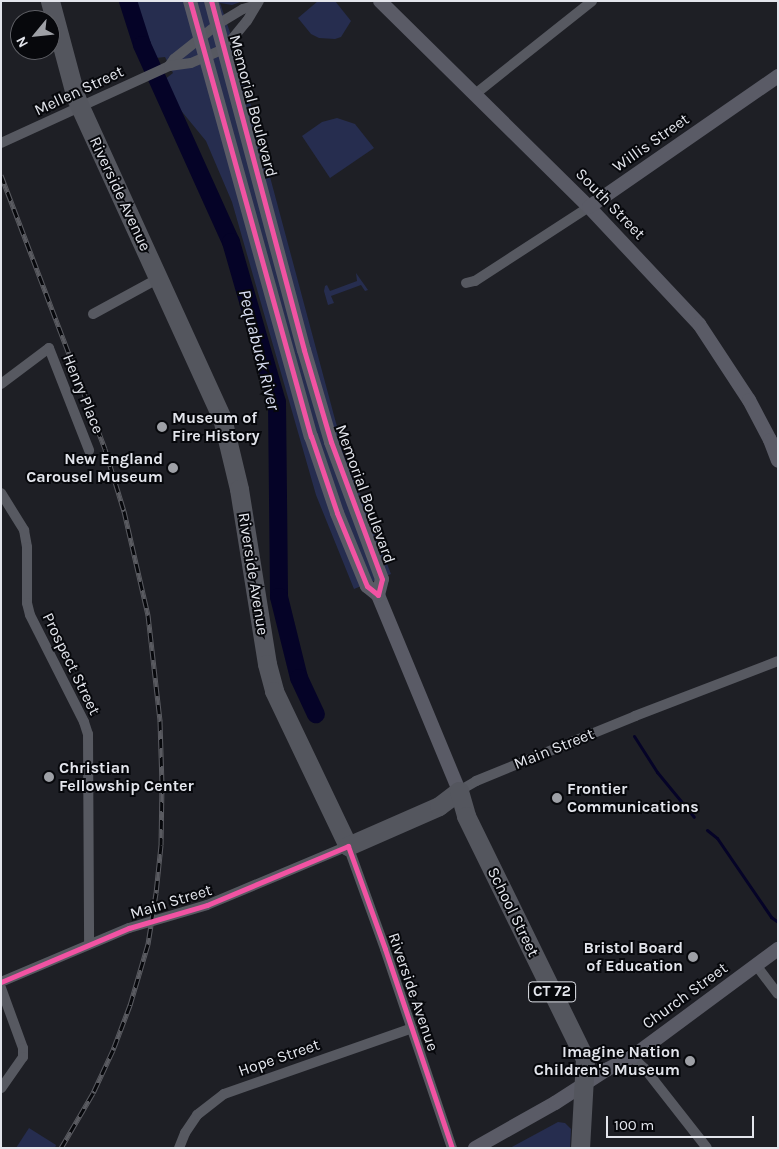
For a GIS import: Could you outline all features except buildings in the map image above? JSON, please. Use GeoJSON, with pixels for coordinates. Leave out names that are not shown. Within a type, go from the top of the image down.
{"type":"FeatureCollection","features":[{"type":"Feature","properties":{"kind":"highway","name":"Riverside Avenue"},"geometry":{"type":"LineString","coordinates":[[50,1],[80,108],[222,418],[239,489],[267,664],[274,691],[348,846]]}},
{"type":"Feature","properties":{"kind":"highway","name":"Main Street"},"geometry":{"type":"LineString","coordinates":[[348,846],[439,806],[458,792]]}},
{"type":"Feature","properties":{"kind":"highway","name":"School Street"},"geometry":{"type":"LineString","coordinates":[[458,792],[466,816],[585,1059],[580,1148]]}},
{"type":"Feature","properties":{"kind":"main road","name":"Memorial Boulevard"},"geometry":{"type":"LineString","coordinates":[[190,1],[311,436],[337,513],[367,586],[378,594],[458,792]]}},
{"type":"Feature","properties":{"kind":"main road","name":"Memorial Boulevard"},"geometry":{"type":"LineString","coordinates":[[211,1],[304,350],[332,442],[382,579],[378,594]]}},
{"type":"Feature","properties":{"kind":"main road","name":"South Street"},"geometry":{"type":"LineString","coordinates":[[380,1],[589,207],[699,324],[774,438],[778,461]]}},
{"type":"Feature","properties":{"kind":"main road","name":"Willis Street"},"geometry":{"type":"LineString","coordinates":[[589,207],[778,76]]}},
{"type":"Feature","properties":{"kind":"main road","name":"Church Street"},"geometry":{"type":"LineString","coordinates":[[475,1148],[555,1103],[584,1083],[632,1057],[778,949]]}},
{"type":"Feature","properties":{"kind":"street"},"geometry":{"type":"LineString","coordinates":[[474,95],[592,1]]}},
{"type":"Feature","properties":{"kind":"street","name":"Mellen Street"},"geometry":{"type":"LineString","coordinates":[[170,66],[174,59],[218,24],[243,9],[258,3]]}},
{"type":"Feature","properties":{"kind":"street","name":"Mellen Street"},"geometry":{"type":"LineString","coordinates":[[1,143],[170,66],[191,63],[224,49],[247,21],[258,3]]}},
{"type":"Feature","properties":{"kind":"street","name":"Willis Street"},"geometry":{"type":"LineString","coordinates":[[466,283],[475,281],[589,207]]}},
{"type":"Feature","properties":{"kind":"street"},"geometry":{"type":"LineString","coordinates":[[93,314],[159,278]]}},
{"type":"Feature","properties":{"kind":"street","name":"Henry Place"},"geometry":{"type":"LineString","coordinates":[[1,384],[49,348],[89,450]]}},
{"type":"Feature","properties":{"kind":"street","name":"Prospect Street"},"geometry":{"type":"LineString","coordinates":[[1,494],[24,530],[27,546],[27,602],[30,615],[84,722],[88,734],[89,944]]}},
{"type":"Feature","properties":{"kind":"street","name":"Main Street"},"geometry":{"type":"LineString","coordinates":[[458,792],[476,781],[626,719],[778,661]]}},
{"type":"Feature","properties":{"kind":"street","name":"Main Street"},"geometry":{"type":"LineString","coordinates":[[1,982],[129,928],[207,906],[348,846]]}},
{"type":"Feature","properties":{"kind":"street","name":"Riverside Avenue"},"geometry":{"type":"LineString","coordinates":[[348,846],[452,1148]]}},
{"type":"Feature","properties":{"kind":"street"},"geometry":{"type":"LineString","coordinates":[[756,965],[778,994]]}},
{"type":"Feature","properties":{"kind":"street"},"geometry":{"type":"LineString","coordinates":[[1,988],[23,1048],[23,1057],[1,1088]]}},
{"type":"Feature","properties":{"kind":"street","name":"Hope Street"},"geometry":{"type":"LineString","coordinates":[[179,1148],[197,1115],[224,1094],[412,1028]]}},
{"type":"Feature","properties":{"kind":"street"},"geometry":{"type":"LineString","coordinates":[[632,1057],[645,1069],[708,1148]]}},
{"type":"Feature","properties":{"kind":"shaded area"},"geometry":{"type":"Polygon","coordinates":[[[135,1],[243,1],[232,5],[220,3],[236,50],[336,423],[352,473],[391,574],[354,589],[316,495],[232,202],[206,141],[174,102],[164,80],[173,73],[165,57],[156,58],[135,1]]]}},
{"type":"Feature","properties":{"kind":"shaded area"},"geometry":{"type":"Polygon","coordinates":[[[318,1],[335,1],[351,21],[341,37],[335,39],[319,38],[311,34],[298,18],[318,1]]]}},
{"type":"Feature","properties":{"kind":"shaded area"},"geometry":{"type":"Polygon","coordinates":[[[337,118],[355,124],[374,148],[330,178],[302,136],[322,122],[337,118]]]}},
{"type":"Feature","properties":{"kind":"shaded area"},"geometry":{"type":"Polygon","coordinates":[[[356,273],[368,290],[365,291],[361,285],[331,296],[334,303],[328,305],[324,291],[325,286],[327,285],[330,291],[357,281],[356,273]]]}},
{"type":"Feature","properties":{"kind":"shaded area"},"geometry":{"type":"Polygon","coordinates":[[[558,1122],[565,1123],[571,1129],[570,1148],[510,1148],[558,1122]]]}},
{"type":"Feature","properties":{"kind":"shaded area"},"geometry":{"type":"Polygon","coordinates":[[[29,1128],[56,1145],[55,1148],[16,1148],[29,1128]]]}},
{"type":"Feature","properties":{"kind":"waterway","name":"Pequabuck River"},"geometry":{"type":"LineString","coordinates":[[128,1],[142,45],[231,242],[277,402],[279,597],[299,678],[316,714]]}},
{"type":"Feature","properties":{"kind":"waterway"},"geometry":{"type":"LineString","coordinates":[[634,736],[657,772],[694,817]]}},
{"type":"Feature","properties":{"kind":"waterway"},"geometry":{"type":"LineString","coordinates":[[707,830],[717,838],[771,917],[778,922]]}},
{"type":"Feature","properties":{"kind":"railway"},"geometry":{"type":"LineString","coordinates":[[1,175],[105,449],[124,511],[148,615],[160,721],[161,845],[148,944],[130,1005],[113,1050],[93,1093],[61,1148]]}},
{"type":"Feature","properties":{"kind":"cycle path"},"geometry":{"type":"LineString","coordinates":[[190,1],[311,436],[337,513],[367,586],[378,595],[382,579],[331,442],[304,350],[211,1]]}},
{"type":"Feature","properties":{"kind":"cycle path"},"geometry":{"type":"LineString","coordinates":[[1,982],[129,928],[207,905],[348,846],[452,1148]]}},
{"type":"Feature","properties":{"kind":"place","name":"Museum of Fire History"},"geometry":{"type":"Point","coordinates":[162,427]}},
{"type":"Feature","properties":{"kind":"place","name":"New England Carousel Museum"},"geometry":{"type":"Point","coordinates":[173,468]}},
{"type":"Feature","properties":{"kind":"place","name":"Christian Fellowship Center"},"geometry":{"type":"Point","coordinates":[49,777]}},
{"type":"Feature","properties":{"kind":"place","name":"Frontier Communications"},"geometry":{"type":"Point","coordinates":[557,798]}},
{"type":"Feature","properties":{"kind":"place","name":"Bristol Board of Education"},"geometry":{"type":"Point","coordinates":[693,957]}},
{"type":"Feature","properties":{"kind":"place","name":"Imagine Nation Children's Museum"},"geometry":{"type":"Point","coordinates":[690,1061]}}]}
